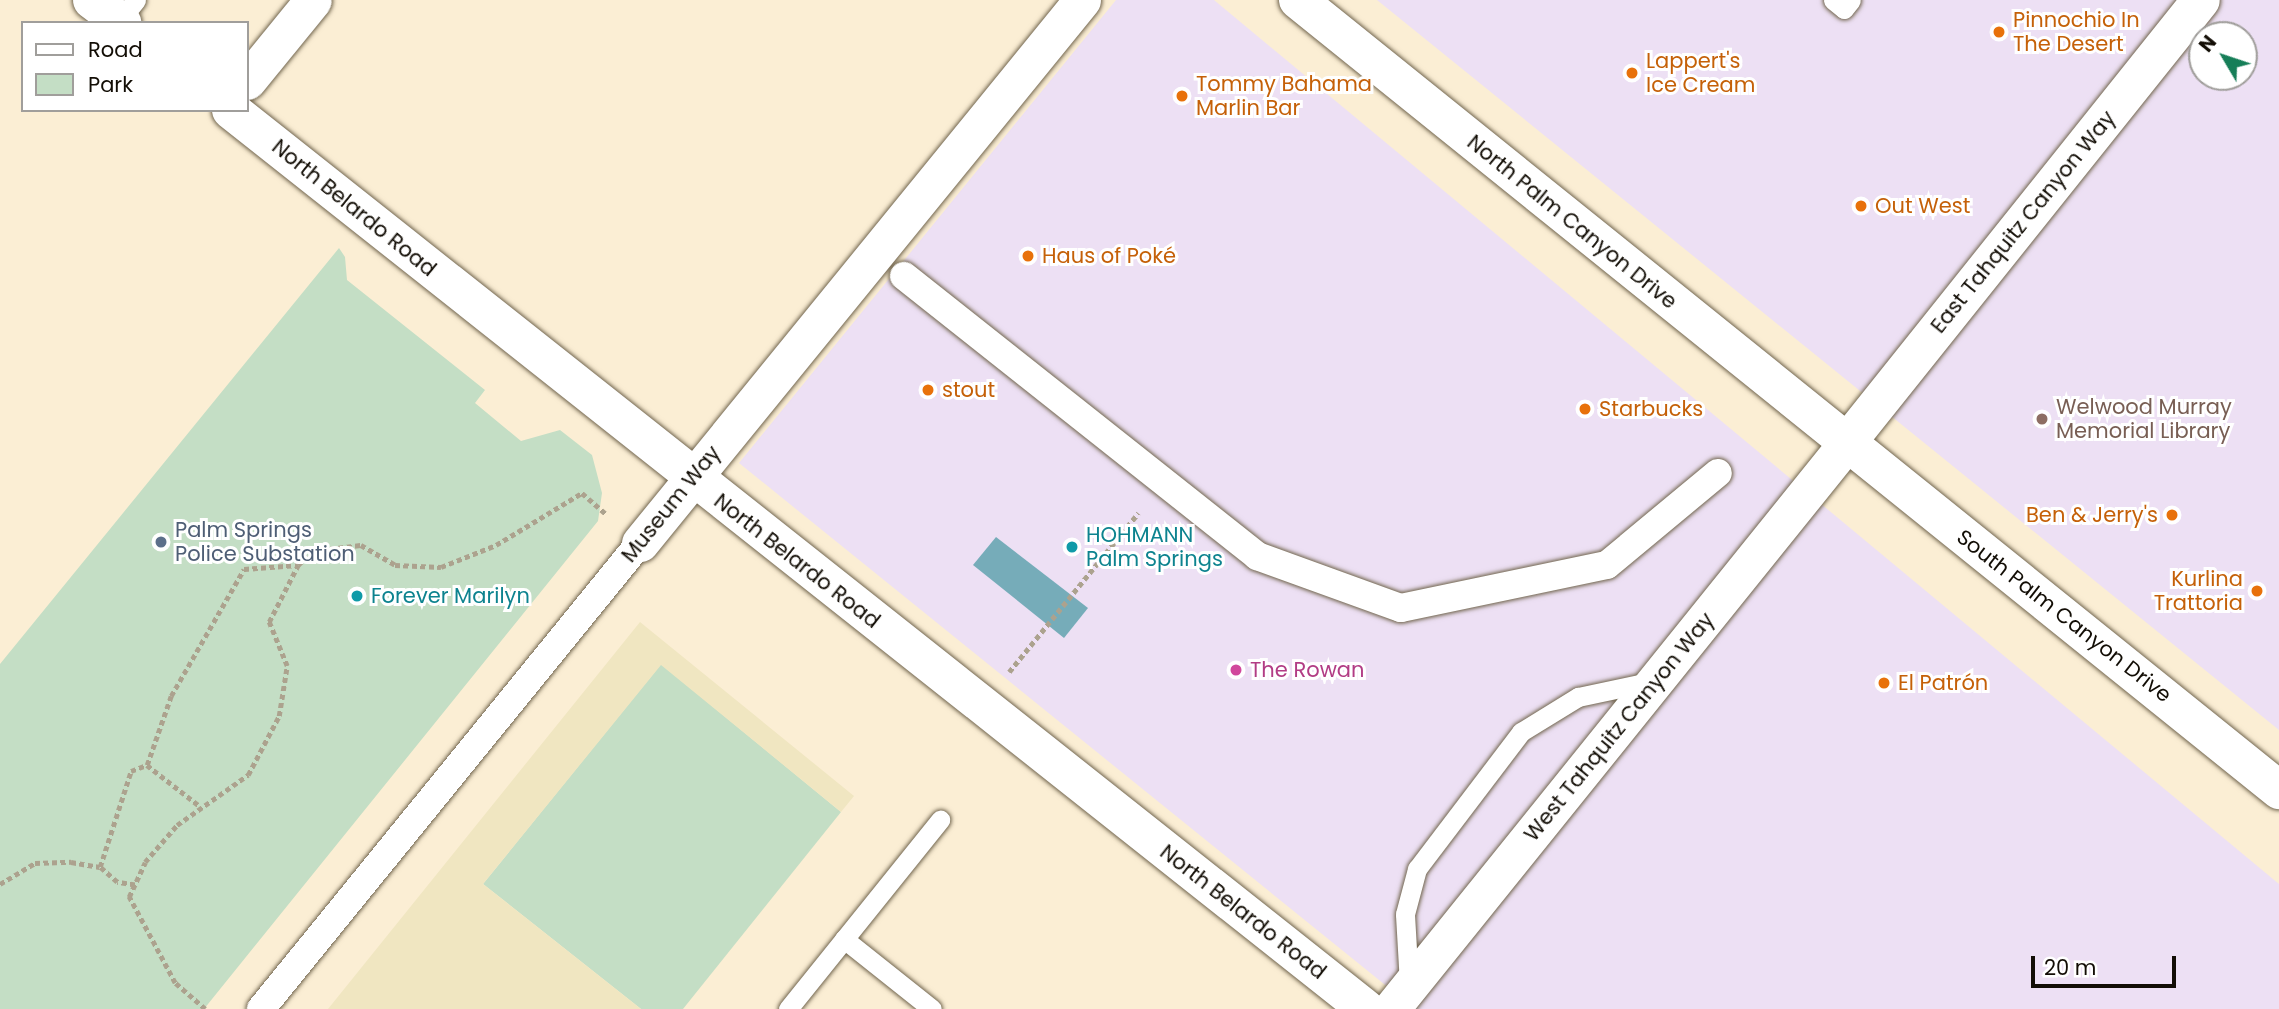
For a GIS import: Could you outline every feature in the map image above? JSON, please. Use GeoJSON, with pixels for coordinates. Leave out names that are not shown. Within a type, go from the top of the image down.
{"type":"FeatureCollection","features":[{"type":"Feature","properties":{"kind":"main road","name":"North Palm Canyon Drive"},"geometry":{"type":"LineString","coordinates":[[1298,0],[1846,444]]}},
{"type":"Feature","properties":{"kind":"main road","name":"East Tahquitz Canyon Way"},"geometry":{"type":"LineString","coordinates":[[1846,444],[2201,0]]}},
{"type":"Feature","properties":{"kind":"main road","name":"North Belardo Road"},"geometry":{"type":"LineString","coordinates":[[234,112],[1366,1009]]}},
{"type":"Feature","properties":{"kind":"main road","name":"South Palm Canyon Drive"},"geometry":{"type":"LineString","coordinates":[[1846,444],[2279,790]]}},
{"type":"Feature","properties":{"kind":"street"},"geometry":{"type":"LineString","coordinates":[[248,80],[313,0]]}},
{"type":"Feature","properties":{"kind":"street","name":"Museum Way"},"geometry":{"type":"LineString","coordinates":[[261,1009],[1082,0]]}},
{"type":"Feature","properties":{"kind":"street"},"geometry":{"type":"LineString","coordinates":[[904,276],[1257,556],[1401,608],[1607,565],[1718,473]]}},
{"type":"Feature","properties":{"kind":"street","name":"West Tahquitz Canyon Way"},"geometry":{"type":"LineString","coordinates":[[1400,998],[1846,444]]}},
{"type":"Feature","properties":{"kind":"lane"},"geometry":{"type":"LineString","coordinates":[[1833,0],[1844,9],[1851,0]]}},
{"type":"Feature","properties":{"kind":"lane"},"geometry":{"type":"LineString","coordinates":[[1400,998],[1405,914],[1417,869],[1521,732],[1578,697],[1657,680]]}},
{"type":"Feature","properties":{"kind":"lane"},"geometry":{"type":"LineString","coordinates":[[788,1009],[940,820]]}},
{"type":"Feature","properties":{"kind":"lane"},"geometry":{"type":"LineString","coordinates":[[844,939],[932,1009]]}},
{"type":"Feature","properties":{"kind":"path"},"geometry":{"type":"LineString","coordinates":[[1004,679],[1163,482]]}},
{"type":"Feature","properties":{"kind":"path"},"geometry":{"type":"LineString","coordinates":[[205,1009],[175,983],[148,937],[129,897],[145,862],[177,825],[248,775],[279,716],[287,666],[269,622],[298,565],[313,551],[361,545],[395,565],[441,567],[496,545],[582,493],[640,543]]}},
{"type":"Feature","properties":{"kind":"path"},"geometry":{"type":"LineString","coordinates":[[147,765],[171,696],[244,569],[298,565]]}},
{"type":"Feature","properties":{"kind":"path"},"geometry":{"type":"LineString","coordinates":[[147,765],[201,807]]}},
{"type":"Feature","properties":{"kind":"path"},"geometry":{"type":"LineString","coordinates":[[100,867],[131,771],[147,765]]}},
{"type":"Feature","properties":{"kind":"path"},"geometry":{"type":"LineString","coordinates":[[0,884],[36,863],[71,862],[100,867],[117,882],[135,885]]}},
{"type":"Feature","properties":{"kind":"shaded area"},"geometry":{"type":"Polygon","coordinates":[[[1116,0],[1214,0],[2279,884],[2279,1009],[1415,1009],[739,463],[1116,0]]]}},
{"type":"Feature","properties":{"kind":"shaded area"},"geometry":{"type":"Polygon","coordinates":[[[1377,0],[2279,0],[2279,730],[1377,0]]]}},
{"type":"Feature","properties":{"kind":"green space"},"geometry":{"type":"Polygon","coordinates":[[[339,248],[345,257],[347,280],[485,390],[475,403],[521,441],[560,430],[592,455],[602,493],[598,521],[204,1009],[0,1009],[0,664],[339,248]]]}},
{"type":"Feature","properties":{"kind":"green space"},"geometry":{"type":"Polygon","coordinates":[[[661,664],[841,812],[683,1009],[641,1009],[483,884],[661,664]]]}},
{"type":"Feature","properties":{"kind":"sand"},"geometry":{"type":"Polygon","coordinates":[[[640,622],[854,796],[841,812],[661,665],[483,884],[641,1009],[328,1009],[640,622]]]}},
{"type":"Feature","properties":{"kind":"water"},"geometry":{"type":"Polygon","coordinates":[[[996,537],[1088,608],[1064,638],[973,565],[996,537]]]}},
{"type":"Feature","properties":{"kind":"place","name":"Pinnochio In The Desert"},"geometry":{"type":"Point","coordinates":[1999,32]}},
{"type":"Feature","properties":{"kind":"place","name":"Lappert's Ice Cream"},"geometry":{"type":"Point","coordinates":[1632,73]}},
{"type":"Feature","properties":{"kind":"place","name":"Tommy Bahama Marlin Bar"},"geometry":{"type":"Point","coordinates":[1182,96]}},
{"type":"Feature","properties":{"kind":"place","name":"Out West"},"geometry":{"type":"Point","coordinates":[1861,206]}},
{"type":"Feature","properties":{"kind":"place","name":"Haus of Poké"},"geometry":{"type":"Point","coordinates":[1028,256]}},
{"type":"Feature","properties":{"kind":"place","name":"stout"},"geometry":{"type":"Point","coordinates":[928,390]}},
{"type":"Feature","properties":{"kind":"place","name":"Starbucks"},"geometry":{"type":"Point","coordinates":[1585,409]}},
{"type":"Feature","properties":{"kind":"place","name":"Welwood Murray Memorial Library"},"geometry":{"type":"Point","coordinates":[2042,419]}},
{"type":"Feature","properties":{"kind":"place","name":"Ben & Jerry's"},"geometry":{"type":"Point","coordinates":[2172,515]}},
{"type":"Feature","properties":{"kind":"place","name":"Palm Springs Police Substation"},"geometry":{"type":"Point","coordinates":[161,542]}},
{"type":"Feature","properties":{"kind":"place","name":"HOHMANN Palm Springs"},"geometry":{"type":"Point","coordinates":[1072,547]}},
{"type":"Feature","properties":{"kind":"place","name":"Kurlina Trattoria"},"geometry":{"type":"Point","coordinates":[2257,591]}},
{"type":"Feature","properties":{"kind":"place","name":"Forever Marilyn"},"geometry":{"type":"Point","coordinates":[357,596]}},
{"type":"Feature","properties":{"kind":"place","name":"The Rowan"},"geometry":{"type":"Point","coordinates":[1236,670]}},
{"type":"Feature","properties":{"kind":"place","name":"El Patrón"},"geometry":{"type":"Point","coordinates":[1884,683]}}]}
